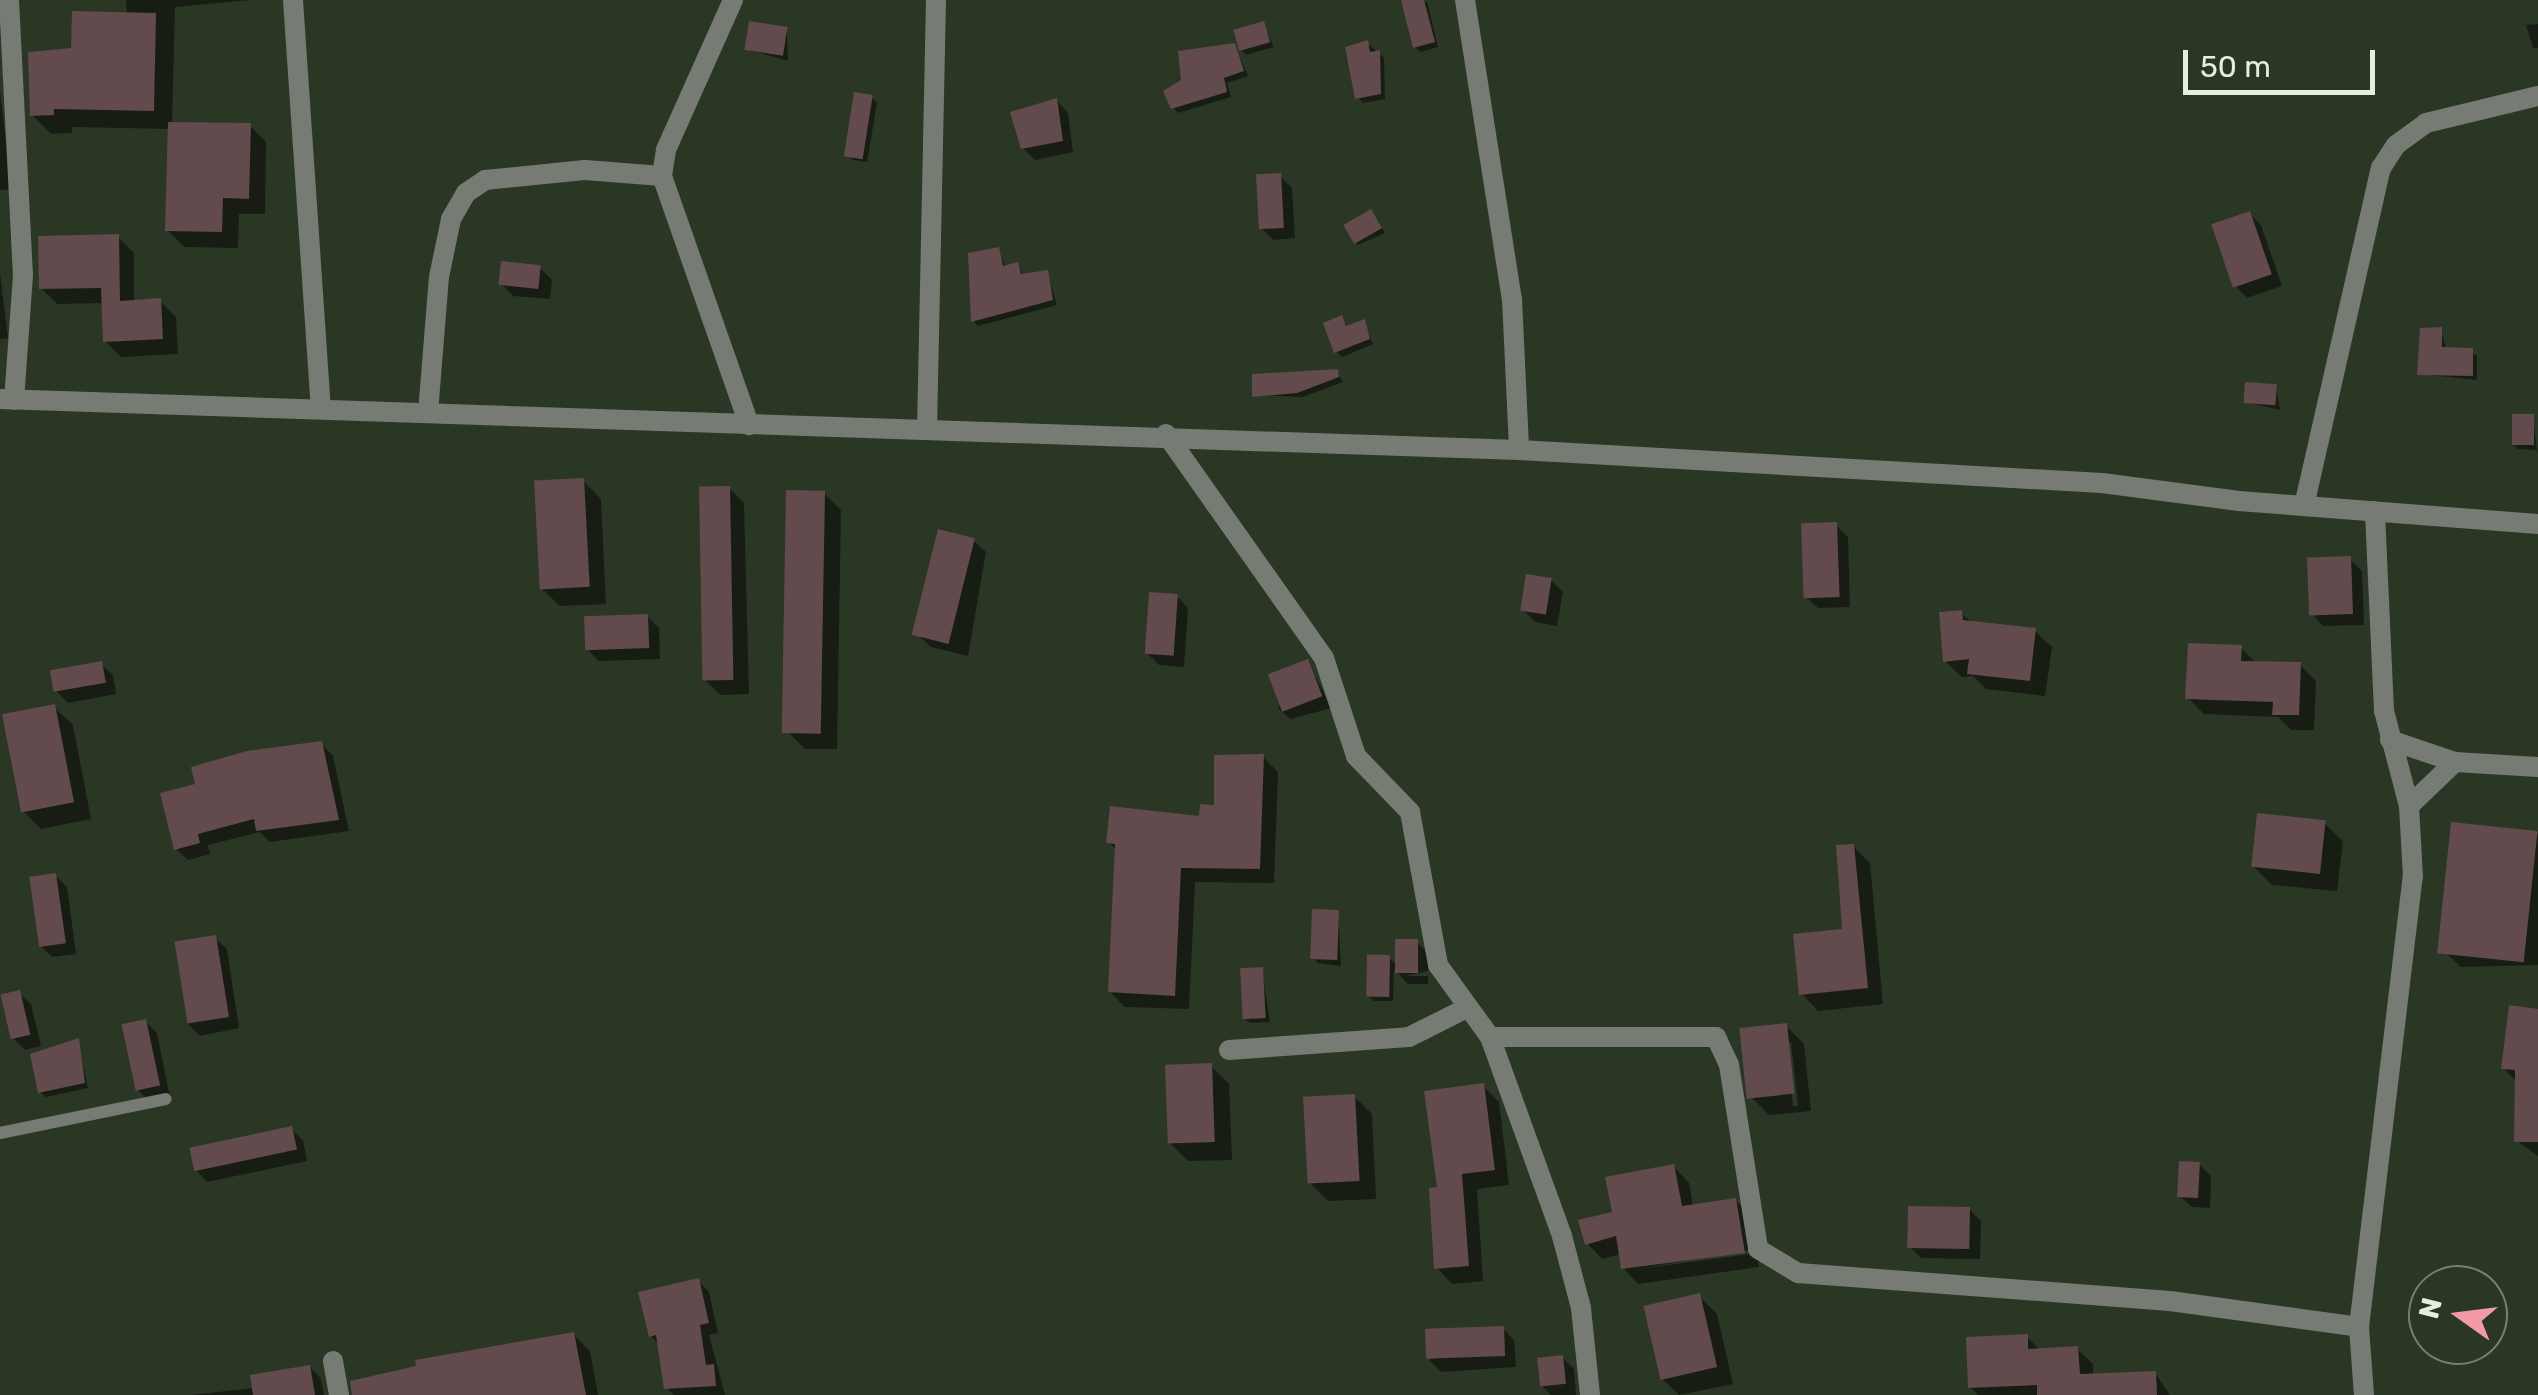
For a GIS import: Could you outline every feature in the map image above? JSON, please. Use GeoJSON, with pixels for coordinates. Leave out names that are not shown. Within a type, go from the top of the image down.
{"type":"FeatureCollection","features":[{"type":"Feature","properties":{"kind":"street"},"geometry":{"type":"LineString","coordinates":[[9,0],[23,275],[7,400],[749,425],[1166,434],[1520,450],[2102,482],[2304,506],[2538,524]]}},
{"type":"Feature","properties":{"kind":"street"},"geometry":{"type":"LineString","coordinates":[[293,0],[320,409]]}},
{"type":"Feature","properties":{"kind":"street"},"geometry":{"type":"LineString","coordinates":[[733,0],[666,150],[662,176],[749,425]]}},
{"type":"Feature","properties":{"kind":"street"},"geometry":{"type":"LineString","coordinates":[[926,430],[936,0]]}},
{"type":"Feature","properties":{"kind":"street"},"geometry":{"type":"LineString","coordinates":[[1466,0],[1512,299],[1520,450]]}},
{"type":"Feature","properties":{"kind":"street"},"geometry":{"type":"LineString","coordinates":[[2304,506],[2381,168],[2396,145],[2426,123],[2538,96]]}},
{"type":"Feature","properties":{"kind":"street"},"geometry":{"type":"LineString","coordinates":[[428,412],[439,277],[452,219],[466,193],[485,180],[568,172],[662,176]]}},
{"type":"Feature","properties":{"kind":"street"},"geometry":{"type":"LineString","coordinates":[[1166,434],[1324,658],[1356,756],[1410,812],[1429,938],[1438,965],[1490,1037],[1562,1236],[1582,1308],[1590,1395]]}},
{"type":"Feature","properties":{"kind":"street"},"geometry":{"type":"LineString","coordinates":[[2364,1395],[2359,1327],[2372,1189],[2411,926],[2409,806],[2390,740],[2375,511]]}},
{"type":"Feature","properties":{"kind":"street"},"geometry":{"type":"LineString","coordinates":[[2390,740],[2455,762],[2538,767]]}},
{"type":"Feature","properties":{"kind":"street"},"geometry":{"type":"LineString","coordinates":[[2409,806],[2455,762]]}},
{"type":"Feature","properties":{"kind":"street"},"geometry":{"type":"LineString","coordinates":[[1229,1050],[1408,1037],[1467,1008]]}},
{"type":"Feature","properties":{"kind":"street"},"geometry":{"type":"LineString","coordinates":[[1490,1037],[1716,1038],[1730,1065],[1758,1249],[1798,1273],[2170,1302],[2359,1327]]}},
{"type":"Feature","properties":{"kind":"street"},"geometry":{"type":"LineString","coordinates":[[333,1362],[339,1395]]}},
{"type":"Feature","properties":{"kind":"lane"},"geometry":{"type":"LineString","coordinates":[[0,1133],[166,1099]]}},
{"type":"Feature","properties":{"kind":"building"},"geometry":{"type":"Polygon","coordinates":[[[1401,0],[1424,0],[1435,42],[1413,48],[1401,0]]]}},
{"type":"Feature","properties":{"kind":"building"},"geometry":{"type":"Polygon","coordinates":[[[72,11],[156,13],[154,111],[54,109],[54,115],[30,116],[28,52],[71,48],[72,11]]]}},
{"type":"Feature","properties":{"kind":"building"},"geometry":{"type":"Polygon","coordinates":[[[749,21],[788,27],[783,56],[744,50],[749,21]]]}},
{"type":"Feature","properties":{"kind":"building"},"geometry":{"type":"Polygon","coordinates":[[[1264,21],[1270,42],[1239,51],[1233,30],[1264,21]]]}},
{"type":"Feature","properties":{"kind":"building"},"geometry":{"type":"Polygon","coordinates":[[[1368,40],[1370,52],[1380,50],[1381,94],[1355,99],[1345,47],[1368,40]]]}},
{"type":"Feature","properties":{"kind":"building"},"geometry":{"type":"Polygon","coordinates":[[[1235,43],[1244,71],[1224,78],[1227,92],[1171,109],[1163,91],[1181,80],[1178,51],[1235,43]]]}},
{"type":"Feature","properties":{"kind":"building"},"geometry":{"type":"Polygon","coordinates":[[[854,92],[873,95],[863,159],[844,156],[854,92]]]}},
{"type":"Feature","properties":{"kind":"building"},"geometry":{"type":"Polygon","coordinates":[[[1057,98],[1063,141],[1021,149],[1010,112],[1057,98]]]}},
{"type":"Feature","properties":{"kind":"building"},"geometry":{"type":"Polygon","coordinates":[[[168,122],[251,123],[249,199],[223,198],[222,232],[165,231],[168,122]]]}},
{"type":"Feature","properties":{"kind":"building"},"geometry":{"type":"Polygon","coordinates":[[[1281,173],[1284,228],[1259,229],[1256,174],[1281,173]]]}},
{"type":"Feature","properties":{"kind":"building"},"geometry":{"type":"Polygon","coordinates":[[[1371,209],[1382,228],[1354,244],[1343,225],[1371,209]]]}},
{"type":"Feature","properties":{"kind":"building"},"geometry":{"type":"Polygon","coordinates":[[[2250,211],[2272,274],[2233,288],[2211,224],[2250,211]]]}},
{"type":"Feature","properties":{"kind":"building"},"geometry":{"type":"Polygon","coordinates":[[[119,234],[120,301],[161,298],[163,339],[103,342],[101,288],[39,289],[38,236],[119,234]]]}},
{"type":"Feature","properties":{"kind":"building"},"geometry":{"type":"Polygon","coordinates":[[[999,247],[1003,266],[1018,262],[1021,274],[1048,270],[1053,300],[971,322],[968,253],[999,247]]]}},
{"type":"Feature","properties":{"kind":"building"},"geometry":{"type":"Polygon","coordinates":[[[501,261],[541,265],[538,289],[498,285],[501,261]]]}},
{"type":"Feature","properties":{"kind":"building"},"geometry":{"type":"Polygon","coordinates":[[[1342,315],[1346,326],[1365,319],[1370,339],[1334,353],[1323,323],[1342,315]]]}},
{"type":"Feature","properties":{"kind":"building"},"geometry":{"type":"Polygon","coordinates":[[[2442,327],[2442,347],[2473,348],[2473,376],[2417,375],[2420,328],[2442,327]]]}},
{"type":"Feature","properties":{"kind":"building"},"geometry":{"type":"Polygon","coordinates":[[[1338,369],[1339,377],[1297,393],[1252,397],[1252,374],[1338,369]]]}},
{"type":"Feature","properties":{"kind":"building"},"geometry":{"type":"Polygon","coordinates":[[[2245,382],[2277,384],[2275,405],[2244,403],[2245,382]]]}},
{"type":"Feature","properties":{"kind":"building"},"geometry":{"type":"Polygon","coordinates":[[[2512,414],[2534,414],[2534,445],[2512,445],[2512,414]]]}},
{"type":"Feature","properties":{"kind":"building"},"geometry":{"type":"Polygon","coordinates":[[[584,478],[590,587],[540,589],[534,481],[584,478]]]}},
{"type":"Feature","properties":{"kind":"building"},"geometry":{"type":"Polygon","coordinates":[[[730,486],[733,680],[702,681],[699,487],[730,486]]]}},
{"type":"Feature","properties":{"kind":"building"},"geometry":{"type":"Polygon","coordinates":[[[786,490],[825,491],[821,734],[782,733],[786,490]]]}},
{"type":"Feature","properties":{"kind":"building"},"geometry":{"type":"Polygon","coordinates":[[[1837,522],[1840,597],[1804,598],[1801,523],[1837,522]]]}},
{"type":"Feature","properties":{"kind":"building"},"geometry":{"type":"Polygon","coordinates":[[[938,529],[975,538],[949,644],[912,635],[938,529]]]}},
{"type":"Feature","properties":{"kind":"building"},"geometry":{"type":"Polygon","coordinates":[[[2351,556],[2353,614],[2309,616],[2307,558],[2351,556]]]}},
{"type":"Feature","properties":{"kind":"building"},"geometry":{"type":"Polygon","coordinates":[[[1526,574],[1552,578],[1546,615],[1520,611],[1526,574]]]}},
{"type":"Feature","properties":{"kind":"building"},"geometry":{"type":"Polygon","coordinates":[[[1149,592],[1178,594],[1174,656],[1145,654],[1149,592]]]}},
{"type":"Feature","properties":{"kind":"building"},"geometry":{"type":"Polygon","coordinates":[[[1962,610],[1963,620],[2036,628],[2030,681],[1967,674],[1969,659],[1943,662],[1939,612],[1962,610]]]}},
{"type":"Feature","properties":{"kind":"building"},"geometry":{"type":"Polygon","coordinates":[[[648,614],[649,648],[585,650],[584,616],[648,614]]]}},
{"type":"Feature","properties":{"kind":"building"},"geometry":{"type":"Polygon","coordinates":[[[2188,643],[2242,645],[2241,661],[2301,662],[2299,715],[2272,715],[2273,702],[2185,699],[2188,643]]]}},
{"type":"Feature","properties":{"kind":"building"},"geometry":{"type":"Polygon","coordinates":[[[1308,659],[1322,696],[1282,712],[1268,674],[1308,659]]]}},
{"type":"Feature","properties":{"kind":"building"},"geometry":{"type":"Polygon","coordinates":[[[102,661],[106,683],[54,692],[50,670],[102,661]]]}},
{"type":"Feature","properties":{"kind":"building"},"geometry":{"type":"Polygon","coordinates":[[[55,704],[74,802],[21,812],[2,714],[55,704]]]}},
{"type":"Feature","properties":{"kind":"building"},"geometry":{"type":"Polygon","coordinates":[[[322,741],[339,820],[256,831],[254,819],[198,834],[200,843],[174,850],[160,793],[195,784],[191,767],[247,751],[322,741]]]}},
{"type":"Feature","properties":{"kind":"building"},"geometry":{"type":"Polygon","coordinates":[[[1264,754],[1260,869],[1181,868],[1175,996],[1108,992],[1115,844],[1106,843],[1110,806],[1199,816],[1200,804],[1214,805],[1214,755],[1264,754]]]}},
{"type":"Feature","properties":{"kind":"building"},"geometry":{"type":"Polygon","coordinates":[[[2257,813],[2326,820],[2320,874],[2251,867],[2257,813]]]}},
{"type":"Feature","properties":{"kind":"building"},"geometry":{"type":"Polygon","coordinates":[[[2451,822],[2538,831],[2524,962],[2437,953],[2451,822]]]}},
{"type":"Feature","properties":{"kind":"building"},"geometry":{"type":"Polygon","coordinates":[[[1854,844],[1868,988],[1799,995],[1793,934],[1842,929],[1836,845],[1854,844]]]}},
{"type":"Feature","properties":{"kind":"building"},"geometry":{"type":"Polygon","coordinates":[[[56,873],[66,943],[39,947],[29,877],[56,873]]]}},
{"type":"Feature","properties":{"kind":"building"},"geometry":{"type":"Polygon","coordinates":[[[1312,909],[1339,910],[1337,960],[1310,959],[1312,909]]]}},
{"type":"Feature","properties":{"kind":"building"},"geometry":{"type":"Polygon","coordinates":[[[216,935],[229,1017],[188,1024],[175,942],[216,935]]]}},
{"type":"Feature","properties":{"kind":"building"},"geometry":{"type":"Polygon","coordinates":[[[1395,939],[1418,939],[1418,973],[1395,973],[1395,939]]]}},
{"type":"Feature","properties":{"kind":"building"},"geometry":{"type":"Polygon","coordinates":[[[1367,955],[1390,955],[1389,997],[1366,997],[1367,955]]]}},
{"type":"Feature","properties":{"kind":"building"},"geometry":{"type":"Polygon","coordinates":[[[1263,967],[1266,1018],[1243,1019],[1240,968],[1263,967]]]}},
{"type":"Feature","properties":{"kind":"building"},"geometry":{"type":"Polygon","coordinates":[[[20,990],[30,1035],[11,1039],[1,994],[20,990]]]}},
{"type":"Feature","properties":{"kind":"building"},"geometry":{"type":"Polygon","coordinates":[[[2509,1005],[2538,1009],[2538,1142],[2514,1142],[2515,1070],[2501,1069],[2509,1005]]]}},
{"type":"Feature","properties":{"kind":"building"},"geometry":{"type":"Polygon","coordinates":[[[146,1019],[160,1086],[136,1091],[122,1024],[146,1019]]]}},
{"type":"Feature","properties":{"kind":"building"},"geometry":{"type":"Polygon","coordinates":[[[1787,1023],[1794,1094],[1747,1099],[1739,1028],[1787,1023]]]}},
{"type":"Feature","properties":{"kind":"building"},"geometry":{"type":"Polygon","coordinates":[[[79,1038],[85,1083],[38,1093],[30,1054],[79,1038]]]}},
{"type":"Feature","properties":{"kind":"building"},"geometry":{"type":"Polygon","coordinates":[[[1212,1063],[1215,1142],[1168,1144],[1165,1065],[1212,1063]]]}},
{"type":"Feature","properties":{"kind":"building"},"geometry":{"type":"Polygon","coordinates":[[[1484,1083],[1495,1170],[1462,1174],[1469,1266],[1434,1269],[1429,1188],[1437,1187],[1424,1091],[1484,1083]]]}},
{"type":"Feature","properties":{"kind":"building"},"geometry":{"type":"Polygon","coordinates":[[[1355,1094],[1360,1181],[1308,1184],[1303,1097],[1355,1094]]]}},
{"type":"Feature","properties":{"kind":"building"},"geometry":{"type":"Polygon","coordinates":[[[292,1126],[297,1149],[194,1171],[189,1148],[292,1126]]]}},
{"type":"Feature","properties":{"kind":"building"},"geometry":{"type":"Polygon","coordinates":[[[2179,1161],[2200,1162],[2198,1198],[2177,1197],[2179,1161]]]}},
{"type":"Feature","properties":{"kind":"building"},"geometry":{"type":"Polygon","coordinates":[[[1674,1164],[1682,1206],[1736,1198],[1745,1253],[1621,1269],[1616,1236],[1585,1245],[1578,1220],[1612,1212],[1605,1177],[1674,1164]]]}},
{"type":"Feature","properties":{"kind":"building"},"geometry":{"type":"Polygon","coordinates":[[[1908,1206],[1970,1207],[1969,1249],[1907,1248],[1908,1206]]]}},
{"type":"Feature","properties":{"kind":"building"},"geometry":{"type":"Polygon","coordinates":[[[699,1278],[709,1323],[700,1325],[706,1365],[714,1364],[716,1386],[664,1389],[656,1335],[649,1337],[638,1292],[699,1278]]]}},
{"type":"Feature","properties":{"kind":"building"},"geometry":{"type":"Polygon","coordinates":[[[1700,1293],[1717,1367],[1661,1380],[1643,1306],[1700,1293]]]}},
{"type":"Feature","properties":{"kind":"building"},"geometry":{"type":"Polygon","coordinates":[[[1504,1326],[1505,1356],[1426,1359],[1425,1329],[1504,1326]]]}},
{"type":"Feature","properties":{"kind":"building"},"geometry":{"type":"Polygon","coordinates":[[[574,1332],[586,1395],[352,1395],[350,1381],[416,1366],[415,1360],[574,1332]]]}},
{"type":"Feature","properties":{"kind":"building"},"geometry":{"type":"Polygon","coordinates":[[[2028,1334],[2028,1349],[2078,1346],[2080,1374],[2156,1371],[2157,1395],[2037,1395],[2037,1385],[1968,1388],[1966,1337],[2028,1334]]]}},
{"type":"Feature","properties":{"kind":"building"},"geometry":{"type":"Polygon","coordinates":[[[1563,1355],[1566,1384],[1540,1387],[1537,1358],[1563,1355]]]}},
{"type":"Feature","properties":{"kind":"building"},"geometry":{"type":"Polygon","coordinates":[[[310,1365],[315,1395],[253,1395],[250,1375],[310,1365]]]}}]}
